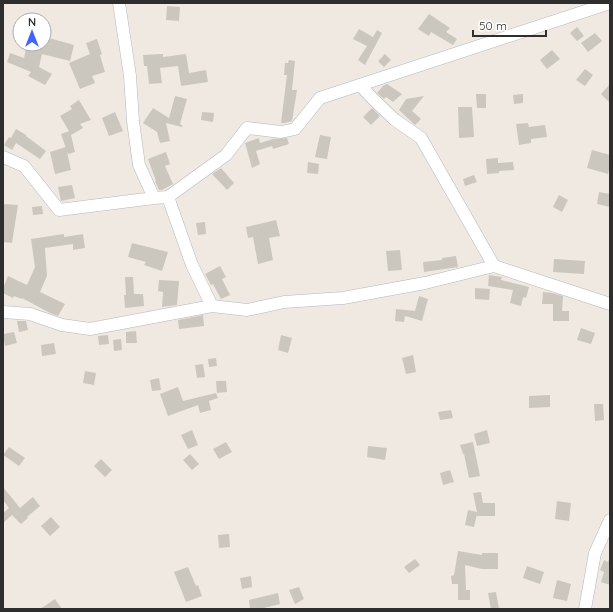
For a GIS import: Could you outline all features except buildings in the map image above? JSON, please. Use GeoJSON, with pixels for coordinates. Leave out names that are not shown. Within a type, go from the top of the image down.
{"type":"FeatureCollection","features":[{"type":"Feature","properties":{"kind":"street"},"geometry":{"type":"LineString","coordinates":[[118,3],[130,76],[133,121],[139,165],[154,198]]}},
{"type":"Feature","properties":{"kind":"street"},"geometry":{"type":"LineString","coordinates":[[3,157],[24,166],[59,210],[168,197],[226,155],[247,128],[281,132],[295,129],[320,98],[610,3]]}},
{"type":"Feature","properties":{"kind":"street"},"geometry":{"type":"LineString","coordinates":[[360,85],[395,120],[420,138],[494,266]]}},
{"type":"Feature","properties":{"kind":"street"},"geometry":{"type":"LineString","coordinates":[[168,197],[192,265],[212,306]]}},
{"type":"Feature","properties":{"kind":"street"},"geometry":{"type":"LineString","coordinates":[[3,312],[30,314],[62,325],[90,329],[212,306],[247,310],[284,302],[343,298],[425,283],[494,266],[610,304]]}},
{"type":"Feature","properties":{"kind":"street"},"geometry":{"type":"LineString","coordinates":[[585,609],[595,553],[610,520]]}}]}
